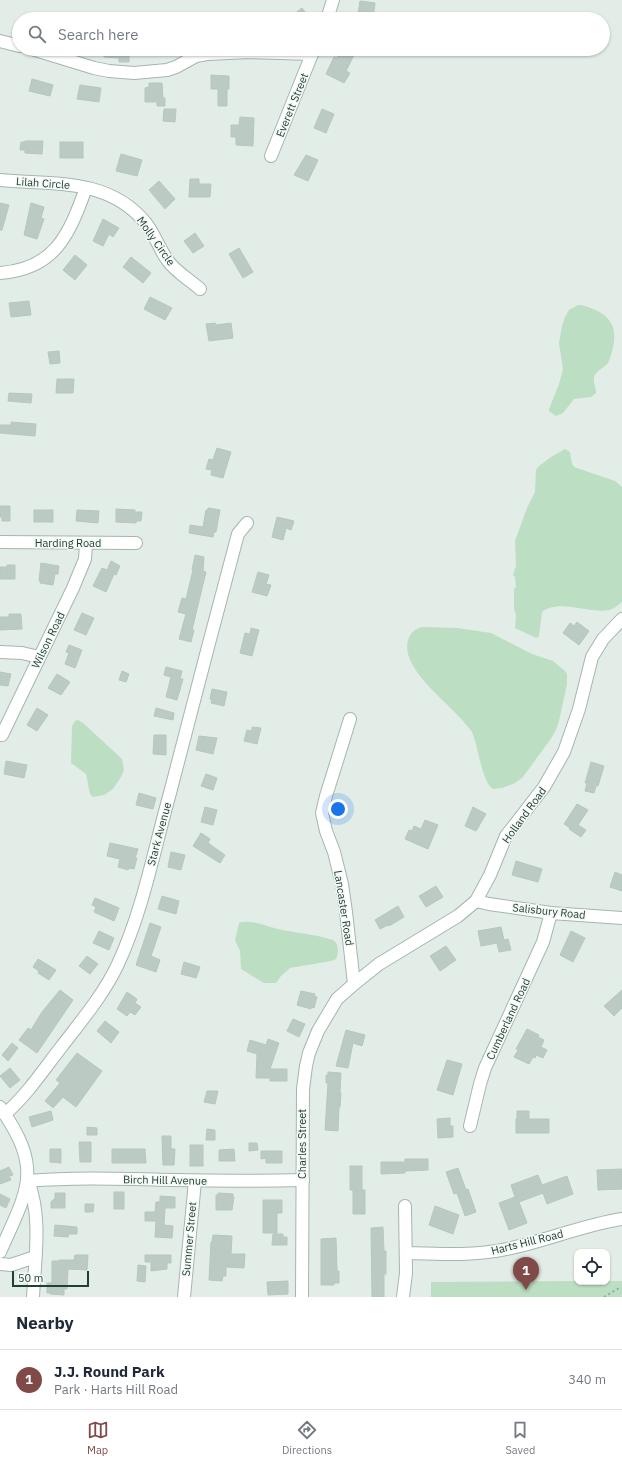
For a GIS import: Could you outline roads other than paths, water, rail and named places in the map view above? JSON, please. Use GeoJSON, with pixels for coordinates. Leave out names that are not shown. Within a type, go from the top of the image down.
{"type":"FeatureCollection","features":[{"type":"Feature","properties":{"kind":"street"},"geometry":{"type":"LineString","coordinates":[[329,12],[333,0]]}},
{"type":"Feature","properties":{"kind":"street"},"geometry":{"type":"LineString","coordinates":[[0,41],[12,44]]}},
{"type":"Feature","properties":{"kind":"street"},"geometry":{"type":"LineString","coordinates":[[55,56],[94,68],[134,73],[167,70],[176,67],[196,56]]}},
{"type":"Feature","properties":{"kind":"street","name":"Everett Street"},"geometry":{"type":"LineString","coordinates":[[271,156],[311,56]]}},
{"type":"Feature","properties":{"kind":"street","name":"Lilah Circle"},"geometry":{"type":"LineString","coordinates":[[0,180],[53,183],[86,188]]}},
{"type":"Feature","properties":{"kind":"street"},"geometry":{"type":"LineString","coordinates":[[0,273],[14,272],[32,267],[48,257],[74,220],[86,188]]}},
{"type":"Feature","properties":{"kind":"street","name":"Molly Circle"},"geometry":{"type":"LineString","coordinates":[[86,188],[116,197],[136,212],[152,231],[168,261],[200,289]]}},
{"type":"Feature","properties":{"kind":"street","name":"Stark Avenue"},"geometry":{"type":"LineString","coordinates":[[2,1111],[15,1105],[31,1087],[95,1002],[124,951],[132,931],[148,873],[237,535],[247,523]]}},
{"type":"Feature","properties":{"kind":"street","name":"Harding Road"},"geometry":{"type":"LineString","coordinates":[[0,542],[86,544],[136,543]]}},
{"type":"Feature","properties":{"kind":"street","name":"Wilson Road"},"geometry":{"type":"LineString","coordinates":[[2,735],[57,622],[83,564],[86,554],[86,544]]}},
{"type":"Feature","properties":{"kind":"street","name":"Holland Road"},"geometry":{"type":"LineString","coordinates":[[337,999],[379,964],[458,916],[476,901],[490,875],[506,836],[544,787],[564,752],[579,709],[592,657],[603,638],[622,619]]}},
{"type":"Feature","properties":{"kind":"street"},"geometry":{"type":"LineString","coordinates":[[0,652],[26,653],[39,657]]}},
{"type":"Feature","properties":{"kind":"street","name":"Lancaster Road"},"geometry":{"type":"LineString","coordinates":[[350,718],[322,813],[326,831],[334,852],[344,896],[354,984]]}},
{"type":"Feature","properties":{"kind":"street","name":"Salisbury Road"},"geometry":{"type":"LineString","coordinates":[[476,901],[551,913],[622,918]]}},
{"type":"Feature","properties":{"kind":"street","name":"Cumberland Road"},"geometry":{"type":"LineString","coordinates":[[470,1126],[485,1068],[543,942],[551,913]]}},
{"type":"Feature","properties":{"kind":"street","name":"Charles Street"},"geometry":{"type":"LineString","coordinates":[[302,1297],[302,1096],[309,1053],[318,1032],[337,999]]}},
{"type":"Feature","properties":{"kind":"street"},"geometry":{"type":"LineString","coordinates":[[0,1252],[25,1192],[28,1181],[28,1169],[24,1150],[16,1131],[2,1111]]}},
{"type":"Feature","properties":{"kind":"street","name":"Birch Hill Avenue"},"geometry":{"type":"LineString","coordinates":[[28,1181],[46,1179],[195,1181],[303,1180]]}},
{"type":"Feature","properties":{"kind":"street"},"geometry":{"type":"LineString","coordinates":[[28,1181],[36,1213],[33,1297]]}},
{"type":"Feature","properties":{"kind":"street","name":"Summer Street"},"geometry":{"type":"LineString","coordinates":[[184,1297],[195,1181]]}},
{"type":"Feature","properties":{"kind":"street"},"geometry":{"type":"LineString","coordinates":[[403,1297],[405,1286],[406,1253],[405,1206]]}},
{"type":"Feature","properties":{"kind":"street","name":"Harts Hill Road"},"geometry":{"type":"LineString","coordinates":[[406,1253],[465,1253],[498,1251],[598,1224],[622,1220]]}},
{"type":"Feature","properties":{"kind":"street"},"geometry":{"type":"LineString","coordinates":[[0,1264],[10,1265],[35,1257]]}},
{"type":"Feature","properties":{"kind":"place","name":"J.J. Round Park"},"geometry":{"type":"Point","coordinates":[526,1290]}}]}
